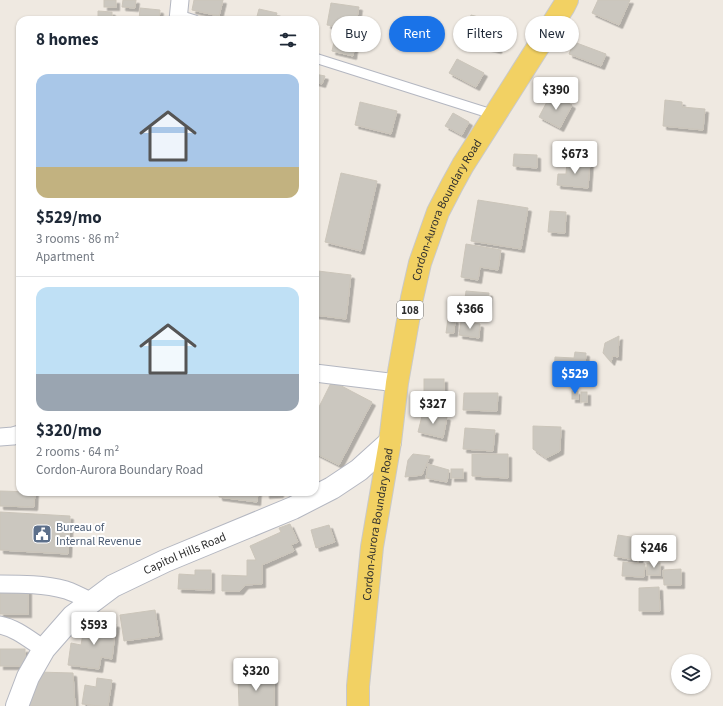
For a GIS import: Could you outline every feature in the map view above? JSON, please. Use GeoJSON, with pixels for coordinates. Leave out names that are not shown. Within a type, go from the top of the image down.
{"type":"FeatureCollection","features":[{"type":"Feature","properties":{"kind":"main road","name":"Cordon-Aurora Boundary Road"},"geometry":{"type":"LineString","coordinates":[[358,706],[358,686],[372,547],[390,442],[397,383],[412,298],[420,263],[438,212],[463,165],[567,0]]}},
{"type":"Feature","properties":{"kind":"street"},"geometry":{"type":"LineString","coordinates":[[319,373],[397,383]]}},
{"type":"Feature","properties":{"kind":"street"},"geometry":{"type":"LineString","coordinates":[[0,437],[16,435]]}},
{"type":"Feature","properties":{"kind":"street","name":"Capitol Hills Road"},"geometry":{"type":"LineString","coordinates":[[319,495],[359,470],[390,442]]}},
{"type":"Feature","properties":{"kind":"street","name":"Capitol Hills Road"},"geometry":{"type":"LineString","coordinates":[[16,706],[28,677],[44,649],[73,616],[113,586],[165,561],[293,508],[316,496]]}},
{"type":"Feature","properties":{"kind":"street"},"geometry":{"type":"LineString","coordinates":[[0,584],[33,584],[52,587],[67,590],[92,602]]}},
{"type":"Feature","properties":{"kind":"street"},"geometry":{"type":"LineString","coordinates":[[0,625],[6,626],[23,635],[44,649]]}},
{"type":"Feature","properties":{"kind":"lane"},"geometry":{"type":"LineString","coordinates":[[319,59],[495,115]]}},
{"type":"Feature","properties":{"kind":"building"},"geometry":{"type":"Polygon","coordinates":[[[104,0],[116,0],[116,7],[104,7],[104,0]]]}},
{"type":"Feature","properties":{"kind":"building"},"geometry":{"type":"Polygon","coordinates":[[[123,0],[136,0],[135,8],[122,7],[123,0]]]}},
{"type":"Feature","properties":{"kind":"building"},"geometry":{"type":"Polygon","coordinates":[[[194,0],[223,0],[219,16],[192,10],[194,0]]]}},
{"type":"Feature","properties":{"kind":"building"},"geometry":{"type":"Polygon","coordinates":[[[598,0],[630,0],[619,25],[592,13],[598,0]]]}},
{"type":"Feature","properties":{"kind":"building"},"geometry":{"type":"Polygon","coordinates":[[[331,3],[359,7],[357,16],[331,16],[331,26],[327,25],[331,3]]]}},
{"type":"Feature","properties":{"kind":"building"},"geometry":{"type":"Polygon","coordinates":[[[140,8],[160,10],[159,16],[139,16],[140,8]]]}},
{"type":"Feature","properties":{"kind":"building"},"geometry":{"type":"Polygon","coordinates":[[[259,9],[277,13],[276,16],[257,16],[259,9]]]}},
{"type":"Feature","properties":{"kind":"building"},"geometry":{"type":"Polygon","coordinates":[[[98,11],[112,12],[112,16],[98,16],[98,11]]]}},
{"type":"Feature","properties":{"kind":"building"},"geometry":{"type":"Polygon","coordinates":[[[579,44],[606,54],[601,66],[569,54],[570,52],[579,52],[579,44]]]}},
{"type":"Feature","properties":{"kind":"building"},"geometry":{"type":"Polygon","coordinates":[[[336,52],[354,52],[353,56],[336,52]]]}},
{"type":"Feature","properties":{"kind":"building"},"geometry":{"type":"Polygon","coordinates":[[[457,59],[484,73],[476,87],[449,73],[457,59]]]}},
{"type":"Feature","properties":{"kind":"building"},"geometry":{"type":"Polygon","coordinates":[[[319,75],[325,76],[322,84],[319,83],[319,75]]]}},
{"type":"Feature","properties":{"kind":"building"},"geometry":{"type":"Polygon","coordinates":[[[551,94],[572,105],[560,128],[539,117],[551,94]]]}},
{"type":"Feature","properties":{"kind":"building"},"geometry":{"type":"Polygon","coordinates":[[[665,100],[682,102],[682,107],[705,109],[703,130],[663,126],[665,100]]]}},
{"type":"Feature","properties":{"kind":"building"},"geometry":{"type":"Polygon","coordinates":[[[360,102],[397,111],[391,134],[355,125],[360,102]]]}},
{"type":"Feature","properties":{"kind":"building"},"geometry":{"type":"Polygon","coordinates":[[[453,113],[469,122],[462,135],[445,126],[453,113]]]}},
{"type":"Feature","properties":{"kind":"building"},"geometry":{"type":"Polygon","coordinates":[[[514,154],[537,155],[537,168],[513,166],[514,154]]]}},
{"type":"Feature","properties":{"kind":"building"},"geometry":{"type":"Polygon","coordinates":[[[567,160],[590,162],[588,188],[557,185],[558,174],[566,174],[567,160]]]}},
{"type":"Feature","properties":{"kind":"building"},"geometry":{"type":"Polygon","coordinates":[[[341,173],[377,181],[361,251],[325,242],[341,173]]]}},
{"type":"Feature","properties":{"kind":"building"},"geometry":{"type":"Polygon","coordinates":[[[478,200],[528,208],[521,249],[471,241],[478,200]]]}},
{"type":"Feature","properties":{"kind":"building"},"geometry":{"type":"Polygon","coordinates":[[[550,211],[566,212],[565,233],[548,232],[550,211]]]}},
{"type":"Feature","properties":{"kind":"building"},"geometry":{"type":"Polygon","coordinates":[[[466,244],[501,250],[498,270],[480,267],[478,280],[461,277],[466,244]]]}},
{"type":"Feature","properties":{"kind":"building"},"geometry":{"type":"Polygon","coordinates":[[[319,271],[351,275],[346,319],[319,316],[319,271]]]}},
{"type":"Feature","properties":{"kind":"building"},"geometry":{"type":"Polygon","coordinates":[[[466,291],[489,293],[487,317],[463,315],[466,291]]]}},
{"type":"Feature","properties":{"kind":"building"},"geometry":{"type":"Polygon","coordinates":[[[448,318],[455,320],[454,333],[446,333],[448,318]]]}},
{"type":"Feature","properties":{"kind":"building"},"geometry":{"type":"Polygon","coordinates":[[[461,321],[480,324],[479,338],[459,335],[461,321]]]}},
{"type":"Feature","properties":{"kind":"building"},"geometry":{"type":"Polygon","coordinates":[[[619,336],[618,357],[613,356],[611,362],[603,353],[605,343],[619,336]]]}},
{"type":"Feature","properties":{"kind":"building"},"geometry":{"type":"Polygon","coordinates":[[[575,352],[586,353],[584,378],[554,376],[555,357],[574,358],[575,352]]]}},
{"type":"Feature","properties":{"kind":"building"},"geometry":{"type":"Polygon","coordinates":[[[424,379],[444,379],[444,395],[424,395],[424,379]]]}},
{"type":"Feature","properties":{"kind":"building"},"geometry":{"type":"Polygon","coordinates":[[[332,381],[372,402],[339,465],[319,455],[319,407],[332,381]]]}},
{"type":"Feature","properties":{"kind":"building"},"geometry":{"type":"Polygon","coordinates":[[[572,391],[578,391],[578,399],[572,399],[572,391]]]}},
{"type":"Feature","properties":{"kind":"building"},"geometry":{"type":"Polygon","coordinates":[[[581,392],[587,392],[587,402],[581,402],[581,392]]]}},
{"type":"Feature","properties":{"kind":"building"},"geometry":{"type":"Polygon","coordinates":[[[464,393],[498,393],[497,411],[463,410],[464,393]]]}},
{"type":"Feature","properties":{"kind":"building"},"geometry":{"type":"Polygon","coordinates":[[[423,412],[447,417],[443,438],[418,432],[423,412]]]}},
{"type":"Feature","properties":{"kind":"building"},"geometry":{"type":"Polygon","coordinates":[[[533,426],[561,427],[560,451],[546,458],[533,449],[533,426]]]}},
{"type":"Feature","properties":{"kind":"building"},"geometry":{"type":"Polygon","coordinates":[[[465,428],[495,430],[493,451],[463,449],[465,428]]]}},
{"type":"Feature","properties":{"kind":"building"},"geometry":{"type":"Polygon","coordinates":[[[413,454],[430,456],[422,475],[405,477],[408,460],[413,454]]]}},
{"type":"Feature","properties":{"kind":"building"},"geometry":{"type":"Polygon","coordinates":[[[472,454],[508,454],[508,478],[472,476],[472,454]]]}},
{"type":"Feature","properties":{"kind":"building"},"geometry":{"type":"Polygon","coordinates":[[[428,464],[449,470],[447,482],[426,478],[428,464]]]}},
{"type":"Feature","properties":{"kind":"building"},"geometry":{"type":"Polygon","coordinates":[[[451,469],[463,469],[463,478],[451,478],[451,469]]]}},
{"type":"Feature","properties":{"kind":"building"},"geometry":{"type":"Polygon","coordinates":[[[0,491],[16,491],[16,496],[35,496],[34,507],[0,506],[0,491]]]}},
{"type":"Feature","properties":{"kind":"building"},"geometry":{"type":"Polygon","coordinates":[[[219,496],[258,496],[257,502],[219,496]]]}},
{"type":"Feature","properties":{"kind":"building"},"geometry":{"type":"Polygon","coordinates":[[[0,512],[70,516],[68,554],[0,550],[0,512]]]}},
{"type":"Feature","properties":{"kind":"building"},"geometry":{"type":"Polygon","coordinates":[[[290,524],[298,542],[291,545],[294,551],[262,565],[262,584],[245,585],[240,591],[222,591],[222,575],[247,576],[247,560],[256,560],[250,546],[281,532],[279,528],[290,524]]]}},
{"type":"Feature","properties":{"kind":"building"},"geometry":{"type":"Polygon","coordinates":[[[329,525],[335,542],[316,548],[311,530],[329,525]]]}},
{"type":"Feature","properties":{"kind":"building"},"geometry":{"type":"Polygon","coordinates":[[[618,535],[643,539],[639,561],[614,556],[618,535]]]}},
{"type":"Feature","properties":{"kind":"building"},"geometry":{"type":"Polygon","coordinates":[[[623,562],[645,564],[644,577],[622,576],[623,562]]]}},
{"type":"Feature","properties":{"kind":"building"},"geometry":{"type":"Polygon","coordinates":[[[647,563],[660,563],[660,575],[647,575],[647,563]]]}},
{"type":"Feature","properties":{"kind":"building"},"geometry":{"type":"Polygon","coordinates":[[[681,569],[681,585],[664,585],[663,570],[681,569]]]}},
{"type":"Feature","properties":{"kind":"building"},"geometry":{"type":"Polygon","coordinates":[[[195,570],[211,570],[211,590],[178,589],[179,574],[195,575],[195,570]]]}},
{"type":"Feature","properties":{"kind":"building"},"geometry":{"type":"Polygon","coordinates":[[[659,587],[660,611],[639,611],[639,588],[659,587]]]}},
{"type":"Feature","properties":{"kind":"building"},"geometry":{"type":"Polygon","coordinates":[[[0,589],[28,589],[28,614],[0,614],[0,589]]]}},
{"type":"Feature","properties":{"kind":"building"},"geometry":{"type":"Polygon","coordinates":[[[155,610],[159,636],[124,641],[120,615],[155,610]]]}},
{"type":"Feature","properties":{"kind":"building"},"geometry":{"type":"Polygon","coordinates":[[[92,621],[116,624],[112,659],[101,657],[99,669],[68,665],[71,643],[81,645],[84,628],[91,629],[92,621]]]}},
{"type":"Feature","properties":{"kind":"building"},"geometry":{"type":"Polygon","coordinates":[[[0,649],[25,649],[25,666],[0,666],[0,649]]]}},
{"type":"Feature","properties":{"kind":"building"},"geometry":{"type":"Polygon","coordinates":[[[38,672],[73,673],[75,706],[24,706],[38,672]]]}},
{"type":"Feature","properties":{"kind":"building"},"geometry":{"type":"Polygon","coordinates":[[[97,678],[112,680],[108,706],[82,704],[85,685],[96,687],[97,678]]]}},
{"type":"Feature","properties":{"kind":"building"},"geometry":{"type":"Polygon","coordinates":[[[238,678],[274,678],[274,706],[239,706],[238,678]]]}},
{"type":"Feature","properties":{"kind":"place","name":"Bureau of Internal Revenue"},"geometry":{"type":"Point","coordinates":[42,534]}}]}
